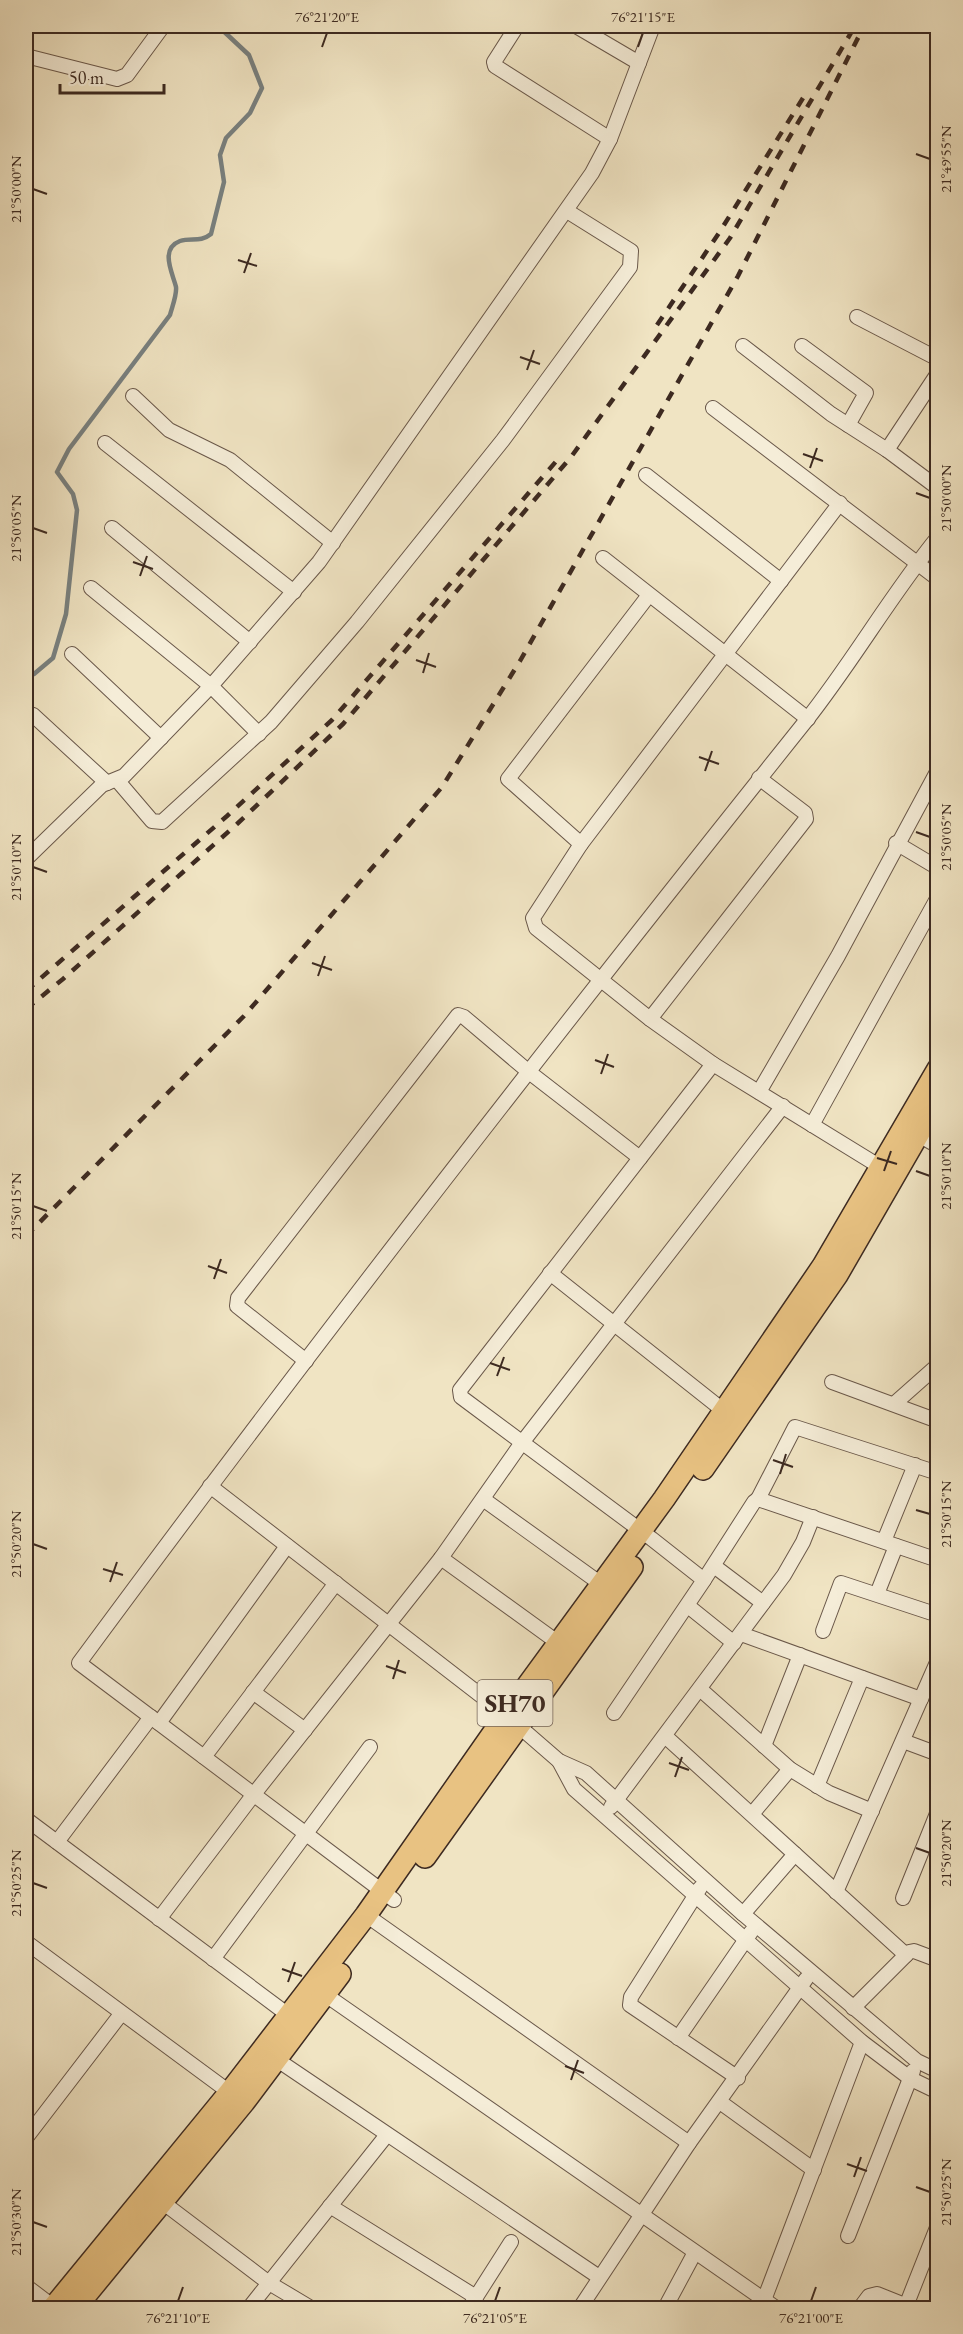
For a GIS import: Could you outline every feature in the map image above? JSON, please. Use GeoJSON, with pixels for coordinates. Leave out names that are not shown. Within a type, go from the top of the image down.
{"type":"FeatureCollection","features":[{"type":"Feature","properties":{"kind":"main road","name":"SH70"},"geometry":{"type":"LineString","coordinates":[[54,2308],[155,2197],[296,2021],[389,1896],[512,1720],[731,1417],[837,1275],[887,1171],[910,1131],[938,1068]]}},
{"type":"Feature","properties":{"kind":"main road","name":"SH70"},"geometry":{"type":"LineString","coordinates":[[910,1131],[938,1100]]}},
{"type":"Feature","properties":{"kind":"main road","name":"SH70"},"geometry":{"type":"LineString","coordinates":[[565,1648],[601,1584],[646,1535]]}},
{"type":"Feature","properties":{"kind":"main road","name":"SH70"},"geometry":{"type":"LineString","coordinates":[[237,2097],[276,2059],[296,2021]]}},
{"type":"Feature","properties":{"kind":"main road","name":"SH70"},"geometry":{"type":"LineString","coordinates":[[75,2308],[155,2197]]}},
{"type":"Feature","properties":{"kind":"street"},"geometry":{"type":"LineString","coordinates":[[26,56],[117,79],[127,75],[163,26]]}},
{"type":"Feature","properties":{"kind":"street"},"geometry":{"type":"LineString","coordinates":[[517,26],[494,62],[495,66],[610,139]]}},
{"type":"Feature","properties":{"kind":"street"},"geometry":{"type":"LineString","coordinates":[[576,26],[639,63]]}},
{"type":"Feature","properties":{"kind":"street"},"geometry":{"type":"LineString","coordinates":[[26,860],[161,738],[250,642],[333,543],[567,211],[610,139],[653,26]]}},
{"type":"Feature","properties":{"kind":"street"},"geometry":{"type":"LineString","coordinates":[[26,713],[33,715],[112,781],[152,821],[162,822],[259,734],[422,544],[503,440],[625,275],[632,261],[631,251],[567,211]]}},
{"type":"Feature","properties":{"kind":"street"},"geometry":{"type":"LineString","coordinates":[[857,317],[938,359]]}},
{"type":"Feature","properties":{"kind":"street"},"geometry":{"type":"LineString","coordinates":[[743,346],[826,411],[887,450],[938,488]]}},
{"type":"Feature","properties":{"kind":"street"},"geometry":{"type":"LineString","coordinates":[[802,346],[866,393],[848,425]]}},
{"type":"Feature","properties":{"kind":"street"},"geometry":{"type":"LineString","coordinates":[[887,450],[938,373]]}},
{"type":"Feature","properties":{"kind":"street"},"geometry":{"type":"LineString","coordinates":[[133,396],[169,430],[230,460],[333,543]]}},
{"type":"Feature","properties":{"kind":"street"},"geometry":{"type":"LineString","coordinates":[[713,408],[938,579]]}},
{"type":"Feature","properties":{"kind":"street"},"geometry":{"type":"LineString","coordinates":[[105,442],[294,592]]}},
{"type":"Feature","properties":{"kind":"street"},"geometry":{"type":"LineString","coordinates":[[646,475],[781,581]]}},
{"type":"Feature","properties":{"kind":"street"},"geometry":{"type":"LineString","coordinates":[[840,503],[581,844],[533,918],[536,928],[650,1019],[713,1064],[887,1171]]}},
{"type":"Feature","properties":{"kind":"street"},"geometry":{"type":"LineString","coordinates":[[112,528],[250,642]]}},
{"type":"Feature","properties":{"kind":"street"},"geometry":{"type":"LineString","coordinates":[[389,1896],[79,1663],[210,1486],[600,978],[808,718],[917,563],[938,537]]}},
{"type":"Feature","properties":{"kind":"street"},"geometry":{"type":"LineString","coordinates":[[603,558],[808,718]]}},
{"type":"Feature","properties":{"kind":"street"},"geometry":{"type":"LineString","coordinates":[[91,588],[211,686],[259,734]]}},
{"type":"Feature","properties":{"kind":"street"},"geometry":{"type":"LineString","coordinates":[[581,844],[508,779],[649,595]]}},
{"type":"Feature","properties":{"kind":"street"},"geometry":{"type":"LineString","coordinates":[[72,654],[161,738]]}},
{"type":"Feature","properties":{"kind":"street"},"geometry":{"type":"LineString","coordinates":[[759,1092],[838,956],[896,843],[938,770]]}},
{"type":"Feature","properties":{"kind":"street"},"geometry":{"type":"LineString","coordinates":[[650,1019],[806,819],[805,813],[759,778]]}},
{"type":"Feature","properties":{"kind":"street"},"geometry":{"type":"LineString","coordinates":[[896,843],[938,868]]}},
{"type":"Feature","properties":{"kind":"street"},"geometry":{"type":"LineString","coordinates":[[812,1125],[938,897]]}},
{"type":"Feature","properties":{"kind":"street"},"geometry":{"type":"LineString","coordinates":[[306,1361],[237,1306],[238,1298],[458,1015],[464,1017],[529,1072],[640,1158]]}},
{"type":"Feature","properties":{"kind":"street"},"geometry":{"type":"LineString","coordinates":[[704,1581],[646,1535],[520,1444],[461,1397],[460,1390],[713,1064]]}},
{"type":"Feature","properties":{"kind":"street"},"geometry":{"type":"LineString","coordinates":[[159,1918],[441,1558],[520,1444],[783,1106]]}},
{"type":"Feature","properties":{"kind":"street"},"geometry":{"type":"LineString","coordinates":[[910,1131],[938,1146]]}},
{"type":"Feature","properties":{"kind":"street"},"geometry":{"type":"LineString","coordinates":[[550,1273],[731,1417]]}},
{"type":"Feature","properties":{"kind":"street"},"geometry":{"type":"LineString","coordinates":[[894,1404],[938,1365]]}},
{"type":"Feature","properties":{"kind":"street"},"geometry":{"type":"LineString","coordinates":[[832,1382],[938,1421]]}},
{"type":"Feature","properties":{"kind":"street"},"geometry":{"type":"LineString","coordinates":[[614,1713],[688,1606],[754,1502],[758,1500],[795,1427],[938,1473]]}},
{"type":"Feature","properties":{"kind":"street"},"geometry":{"type":"LineString","coordinates":[[878,1594],[890,1543],[915,1466]]}},
{"type":"Feature","properties":{"kind":"street"},"geometry":{"type":"LineString","coordinates":[[210,1486],[512,1720],[559,1761],[586,1773],[756,1926],[918,2061],[938,2071]]}},
{"type":"Feature","properties":{"kind":"street"},"geometry":{"type":"LineString","coordinates":[[483,1499],[601,1584]]}},
{"type":"Feature","properties":{"kind":"street"},"geometry":{"type":"LineString","coordinates":[[758,1500],[938,1560]]}},
{"type":"Feature","properties":{"kind":"street"},"geometry":{"type":"LineString","coordinates":[[604,1815],[700,1689],[792,1562],[813,1517]]}},
{"type":"Feature","properties":{"kind":"street"},"geometry":{"type":"LineString","coordinates":[[57,1842],[155,1720],[287,1546]]}},
{"type":"Feature","properties":{"kind":"street"},"geometry":{"type":"LineString","coordinates":[[441,1558],[565,1648]]}},
{"type":"Feature","properties":{"kind":"street"},"geometry":{"type":"LineString","coordinates":[[714,1566],[763,1603]]}},
{"type":"Feature","properties":{"kind":"street"},"geometry":{"type":"LineString","coordinates":[[204,1757],[336,1583]]}},
{"type":"Feature","properties":{"kind":"street"},"geometry":{"type":"LineString","coordinates":[[823,1631],[841,1583],[938,1615]]}},
{"type":"Feature","properties":{"kind":"street"},"geometry":{"type":"LineString","coordinates":[[688,1606],[737,1638],[800,1655],[921,1699]]}},
{"type":"Feature","properties":{"kind":"street"},"geometry":{"type":"LineString","coordinates":[[764,1746],[800,1655]]}},
{"type":"Feature","properties":{"kind":"street"},"geometry":{"type":"LineString","coordinates":[[836,1892],[938,1660]]}},
{"type":"Feature","properties":{"kind":"street"},"geometry":{"type":"LineString","coordinates":[[817,1786],[862,1678]]}},
{"type":"Feature","properties":{"kind":"street"},"geometry":{"type":"LineString","coordinates":[[700,1689],[790,1769],[817,1786],[872,1811]]}},
{"type":"Feature","properties":{"kind":"street"},"geometry":{"type":"LineString","coordinates":[[253,1692],[305,1730]]}},
{"type":"Feature","properties":{"kind":"street"},"geometry":{"type":"LineString","coordinates":[[665,1736],[906,1955]]}},
{"type":"Feature","properties":{"kind":"street"},"geometry":{"type":"LineString","coordinates":[[903,1741],[938,1754]]}},
{"type":"Feature","properties":{"kind":"street"},"geometry":{"type":"LineString","coordinates":[[213,1959],[370,1747]]}},
{"type":"Feature","properties":{"kind":"street"},"geometry":{"type":"LineString","coordinates":[[559,1761],[574,1789],[862,2042],[910,2079],[938,2092]]}},
{"type":"Feature","properties":{"kind":"street"},"geometry":{"type":"LineString","coordinates":[[752,1814],[790,1769]]}},
{"type":"Feature","properties":{"kind":"street"},"geometry":{"type":"LineString","coordinates":[[903,1898],[938,1811]]}},
{"type":"Feature","properties":{"kind":"street"},"geometry":{"type":"LineString","coordinates":[[26,1819],[296,2021]]}},
{"type":"Feature","properties":{"kind":"street"},"geometry":{"type":"LineString","coordinates":[[743,1914],[795,1854]]}},
{"type":"Feature","properties":{"kind":"street"},"geometry":{"type":"LineString","coordinates":[[706,1881],[695,1894],[629,2002],[630,2005],[738,2078]]}},
{"type":"Feature","properties":{"kind":"street"},"geometry":{"type":"LineString","coordinates":[[372,1919],[689,2143]]}},
{"type":"Feature","properties":{"kind":"street"},"geometry":{"type":"LineString","coordinates":[[678,2038],[756,1926]]}},
{"type":"Feature","properties":{"kind":"street"},"geometry":{"type":"LineString","coordinates":[[27,1947],[237,2097]]}},
{"type":"Feature","properties":{"kind":"street"},"geometry":{"type":"LineString","coordinates":[[853,2008],[912,1951],[938,1960]]}},
{"type":"Feature","properties":{"kind":"street"},"geometry":{"type":"LineString","coordinates":[[579,2308],[689,2143],[738,2078],[811,1972]]}},
{"type":"Feature","properties":{"kind":"street"},"geometry":{"type":"LineString","coordinates":[[319,1990],[767,2306],[789,2231],[862,2042]]}},
{"type":"Feature","properties":{"kind":"street"},"geometry":{"type":"LineString","coordinates":[[26,2138],[121,2014]]}},
{"type":"Feature","properties":{"kind":"street"},"geometry":{"type":"LineString","coordinates":[[276,2059],[386,2136],[599,2277]]}},
{"type":"Feature","properties":{"kind":"street"},"geometry":{"type":"LineString","coordinates":[[848,2236],[918,2061]]}},
{"type":"Feature","properties":{"kind":"street"},"geometry":{"type":"LineString","coordinates":[[720,2102],[814,2170]]}},
{"type":"Feature","properties":{"kind":"street"},"geometry":{"type":"LineString","coordinates":[[249,2308],[386,2136]]}},
{"type":"Feature","properties":{"kind":"street"},"geometry":{"type":"LineString","coordinates":[[155,2197],[269,2283],[311,2308]]}},
{"type":"Feature","properties":{"kind":"street"},"geometry":{"type":"LineString","coordinates":[[330,2206],[473,2303],[511,2242]]}},
{"type":"Feature","properties":{"kind":"street"},"geometry":{"type":"LineString","coordinates":[[860,2308],[869,2296],[877,2294],[909,2307],[938,2225]]}},
{"type":"Feature","properties":{"kind":"street"},"geometry":{"type":"LineString","coordinates":[[665,2308],[694,2254]]}},
{"type":"Feature","properties":{"kind":"street"},"geometry":{"type":"LineString","coordinates":[[26,2286],[54,2308]]}},
{"type":"Feature","properties":{"kind":"waterway"},"geometry":{"type":"LineString","coordinates":[[26,673],[34,674],[53,658],[66,614],[77,510],[73,494],[57,472],[69,449],[170,315],[176,290],[170,269],[170,250],[180,241],[199,239],[211,234],[224,182],[220,155],[226,138],[250,113],[262,88],[249,55],[218,26]]}},
{"type":"Feature","properties":{"kind":"railway"},"geometry":{"type":"LineString","coordinates":[[26,1009],[63,979],[237,824],[343,724],[571,457],[730,238],[855,26]]}},
{"type":"Feature","properties":{"kind":"railway"},"geometry":{"type":"LineString","coordinates":[[26,1236],[244,1016],[442,787],[520,661],[738,276],[864,26]]}},
{"type":"Feature","properties":{"kind":"railway"},"geometry":{"type":"LineString","coordinates":[[657,325],[719,233],[803,98]]}},
{"type":"Feature","properties":{"kind":"railway"},"geometry":{"type":"LineString","coordinates":[[26,991],[227,816],[332,720],[559,458]]}}]}
